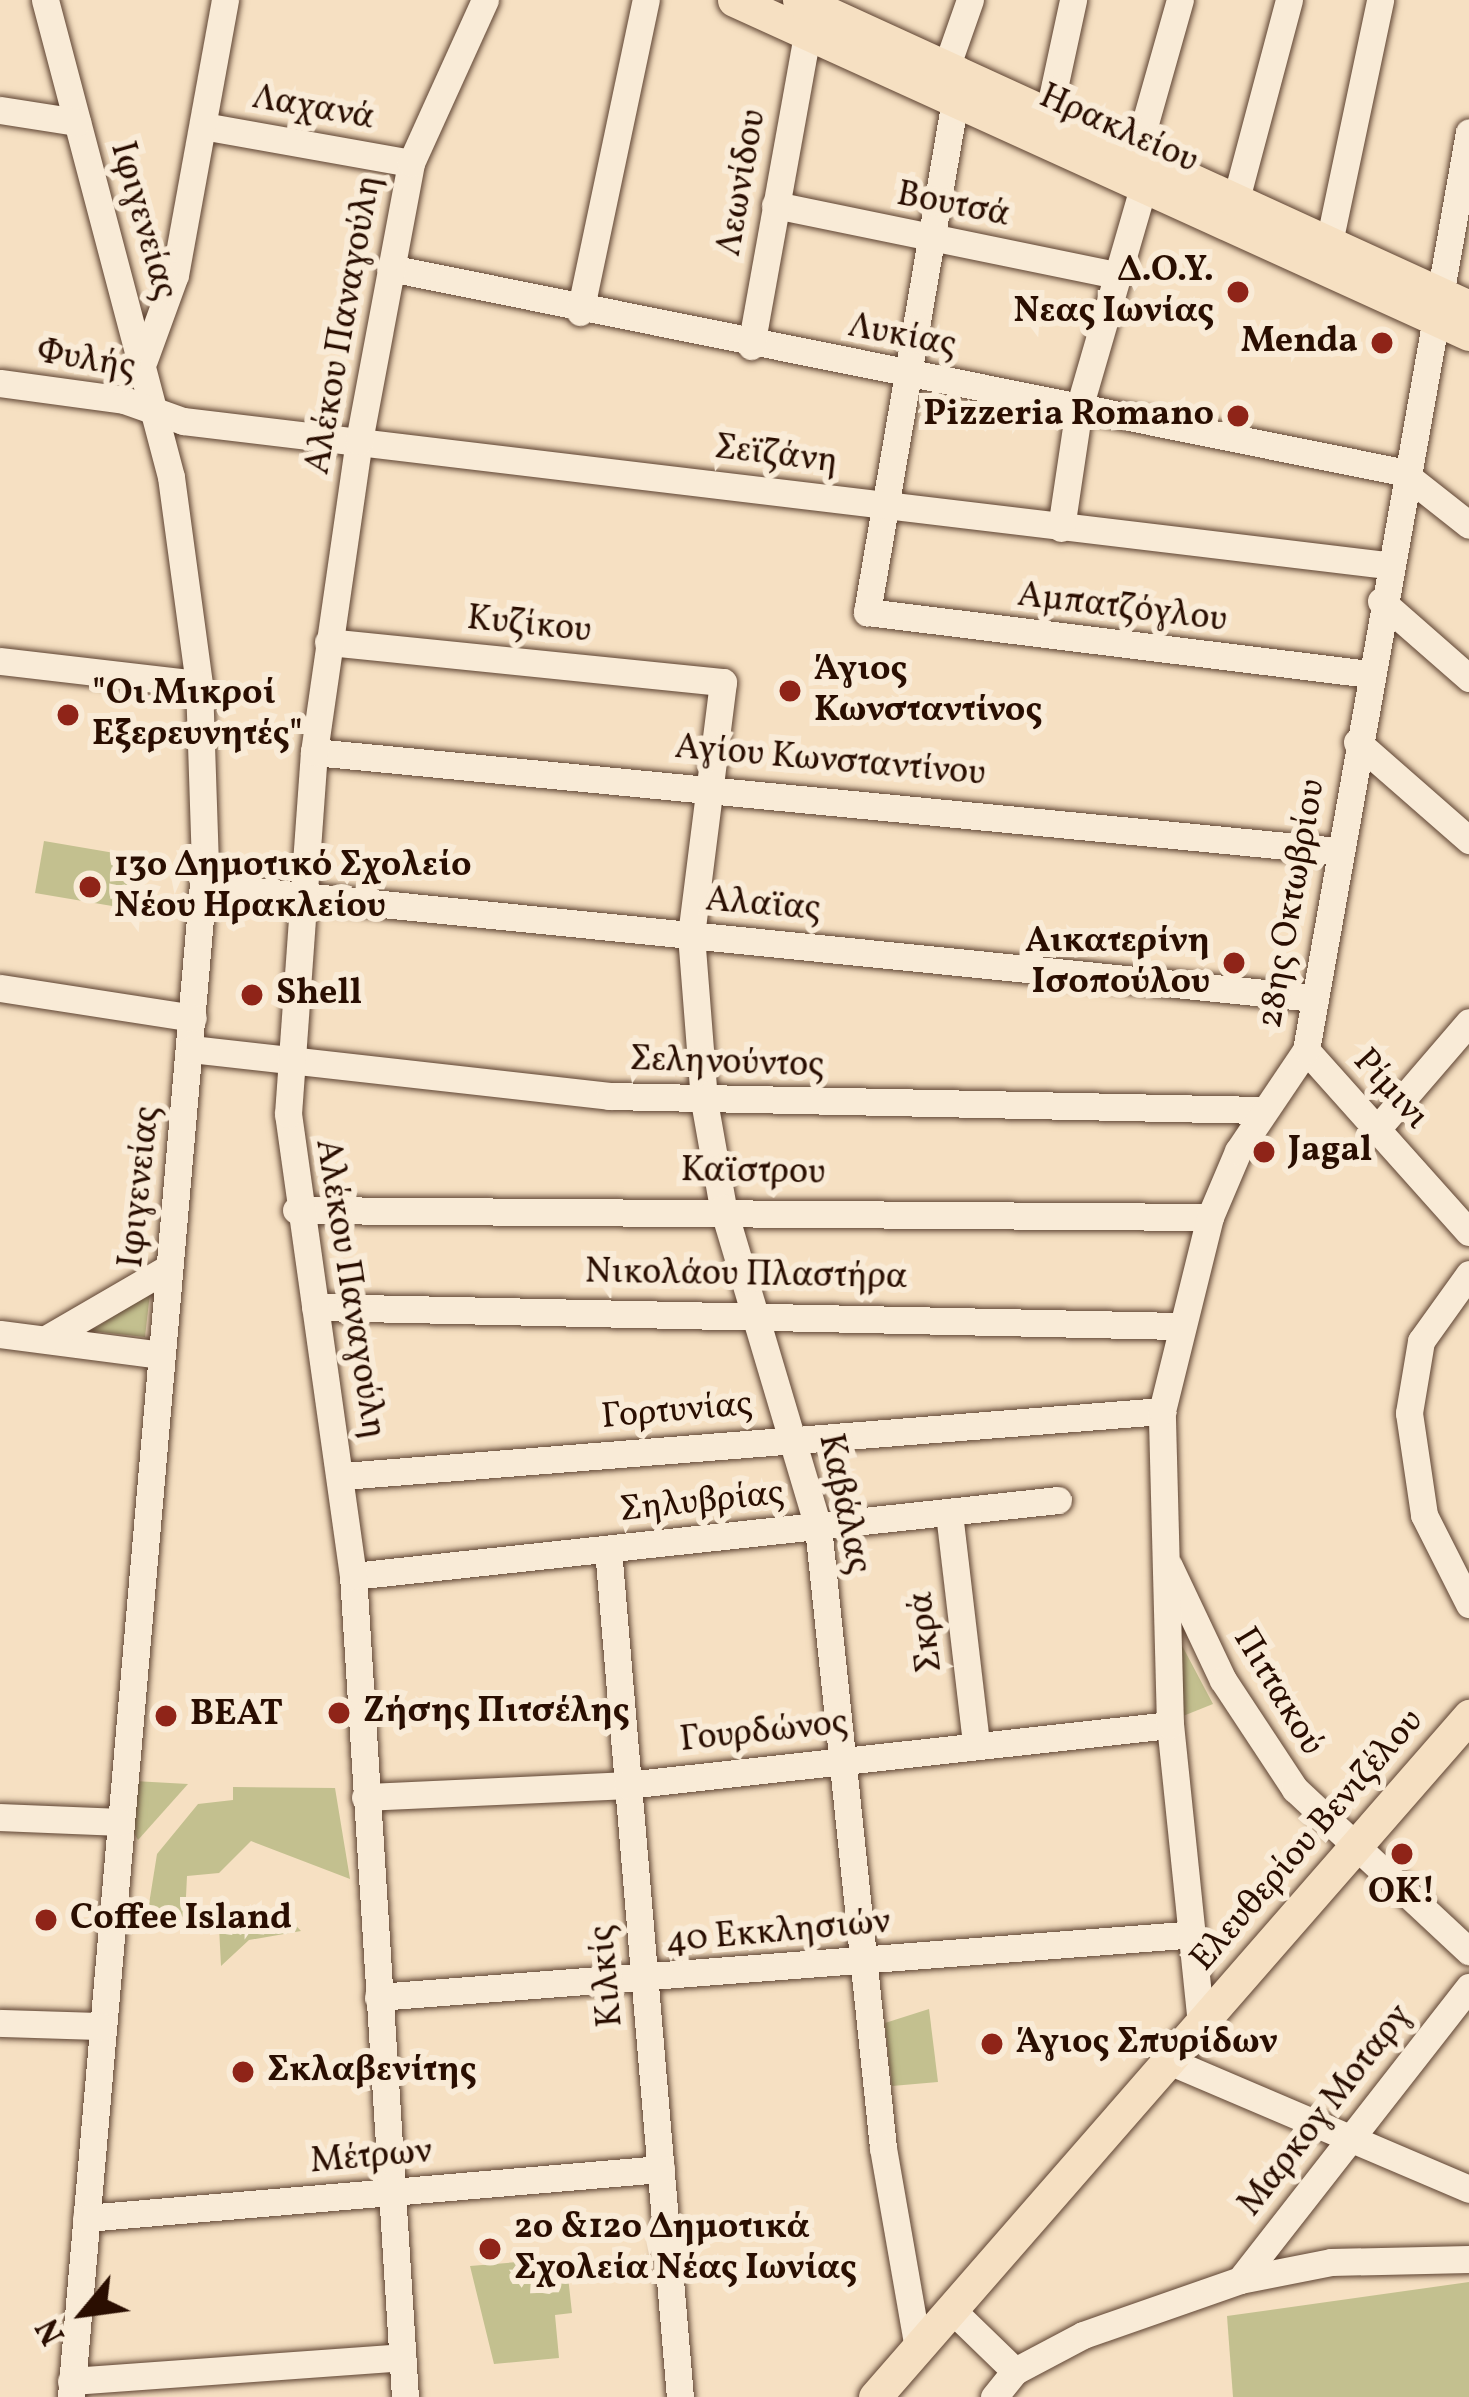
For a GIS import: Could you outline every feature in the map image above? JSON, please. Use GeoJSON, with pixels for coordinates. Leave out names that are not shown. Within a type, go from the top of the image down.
{"type":"FeatureCollection","features":[{"type":"Feature","properties":{"kind":"main road","name":"Ηρακλείου"},"geometry":{"type":"LineString","coordinates":[[734,0],[807,34],[1048,116],[1140,170],[1236,199],[1330,238],[1432,304],[1469,334]]}},
{"type":"Feature","properties":{"kind":"main road","name":"Ηρακλείου"},"geometry":{"type":"LineString","coordinates":[[799,0],[950,84],[1432,304],[1469,307]]}},
{"type":"Feature","properties":{"kind":"main road","name":"Ελευθερίου Βενιζέλου"},"geometry":{"type":"LineString","coordinates":[[884,2395],[918,2349],[1469,1716]]}},
{"type":"Feature","properties":{"kind":"street","name":"Ιφιγενείας"},"geometry":{"type":"LineString","coordinates":[[45,0],[158,413],[199,684],[204,886],[71,2389]]}},
{"type":"Feature","properties":{"kind":"street"},"geometry":{"type":"LineString","coordinates":[[144,360],[175,275],[225,0]]}},
{"type":"Feature","properties":{"kind":"street","name":"Αλέκου Παναγούλη"},"geometry":{"type":"LineString","coordinates":[[405,2397],[353,1576],[343,1477],[296,1210],[292,1059],[314,752],[359,441],[390,268],[411,163],[485,0]]}},
{"type":"Feature","properties":{"kind":"street"},"geometry":{"type":"LineString","coordinates":[[580,312],[646,0]]}},
{"type":"Feature","properties":{"kind":"street"},"geometry":{"type":"LineString","coordinates":[[880,506],[950,84],[970,0]]}},
{"type":"Feature","properties":{"kind":"street"},"geometry":{"type":"LineString","coordinates":[[1048,116],[1073,0]]}},
{"type":"Feature","properties":{"kind":"street"},"geometry":{"type":"LineString","coordinates":[[1061,528],[1079,409],[1117,275],[1180,0]]}},
{"type":"Feature","properties":{"kind":"street"},"geometry":{"type":"LineString","coordinates":[[1236,199],[1289,0]]}},
{"type":"Feature","properties":{"kind":"street"},"geometry":{"type":"LineString","coordinates":[[1330,238],[1380,0]]}},
{"type":"Feature","properties":{"kind":"street","name":"Λεωνίδου"},"geometry":{"type":"LineString","coordinates":[[751,346],[807,34]]}},
{"type":"Feature","properties":{"kind":"street"},"geometry":{"type":"LineString","coordinates":[[0,110],[77,122]]}},
{"type":"Feature","properties":{"kind":"street","name":"Λαχανά"},"geometry":{"type":"LineString","coordinates":[[203,125],[411,163]]}},
{"type":"Feature","properties":{"kind":"street","name":"28ης Οκτωβρίου"},"geometry":{"type":"LineString","coordinates":[[1201,2024],[1184,1935],[1170,1724],[1160,1546],[1162,1412],[1176,1326],[1210,1216],[1263,1110],[1306,1050],[1402,472],[1432,304],[1465,179],[1469,131]]}},
{"type":"Feature","properties":{"kind":"street","name":"Βουτσά"},"geometry":{"type":"LineString","coordinates":[[775,205],[1117,275]]}},
{"type":"Feature","properties":{"kind":"street","name":"Λυκίας"},"geometry":{"type":"LineString","coordinates":[[390,268],[580,312],[1402,472]]}},
{"type":"Feature","properties":{"kind":"street","name":"Φυλής"},"geometry":{"type":"LineString","coordinates":[[0,383],[158,413]]}},
{"type":"Feature","properties":{"kind":"street","name":"Σεϊζάνη"},"geometry":{"type":"LineString","coordinates":[[158,413],[880,506],[1387,565]]}},
{"type":"Feature","properties":{"kind":"street"},"geometry":{"type":"LineString","coordinates":[[1402,472],[1469,525]]}},
{"type":"Feature","properties":{"kind":"street","name":"Αμπατζόγλου"},"geometry":{"type":"LineString","coordinates":[[880,506],[867,613],[1369,674]]}},
{"type":"Feature","properties":{"kind":"street"},"geometry":{"type":"LineString","coordinates":[[1381,601],[1469,678]]}},
{"type":"Feature","properties":{"kind":"street","name":"Κυζίκου"},"geometry":{"type":"LineString","coordinates":[[328,642],[723,682]]}},
{"type":"Feature","properties":{"kind":"street"},"geometry":{"type":"LineString","coordinates":[[0,662],[199,684]]}},
{"type":"Feature","properties":{"kind":"street","name":"Καβάλας"},"geometry":{"type":"LineString","coordinates":[[723,682],[691,935],[704,1101],[723,1208],[818,1527],[896,2250],[918,2349]]}},
{"type":"Feature","properties":{"kind":"street"},"geometry":{"type":"LineString","coordinates":[[1357,742],[1469,840]]}},
{"type":"Feature","properties":{"kind":"street","name":"Αγίου Κωνσταντίνου"},"geometry":{"type":"LineString","coordinates":[[314,752],[1339,850]]}},
{"type":"Feature","properties":{"kind":"street","name":"Αλαϊας"},"geometry":{"type":"LineString","coordinates":[[204,886],[1315,998]]}},
{"type":"Feature","properties":{"kind":"street"},"geometry":{"type":"LineString","coordinates":[[0,988],[194,1018]]}},
{"type":"Feature","properties":{"kind":"street"},"geometry":{"type":"LineString","coordinates":[[1376,1129],[1469,1022]]}},
{"type":"Feature","properties":{"kind":"street","name":"Σεληνούντος"},"geometry":{"type":"LineString","coordinates":[[191,1049],[704,1101],[1263,1110]]}},
{"type":"Feature","properties":{"kind":"street","name":"Ρίμινι"},"geometry":{"type":"LineString","coordinates":[[1306,1050],[1469,1232]]}},
{"type":"Feature","properties":{"kind":"street","name":"Καϊστρου"},"geometry":{"type":"LineString","coordinates":[[296,1210],[723,1208],[1210,1216]]}},
{"type":"Feature","properties":{"kind":"street"},"geometry":{"type":"LineString","coordinates":[[42,1341],[167,1268]]}},
{"type":"Feature","properties":{"kind":"street"},"geometry":{"type":"LineString","coordinates":[[1469,1274],[1421,1341],[1409,1413],[1424,1515],[1469,1604]]}},
{"type":"Feature","properties":{"kind":"street","name":"Νικολάου Πλαστήρα"},"geometry":{"type":"LineString","coordinates":[[314,1307],[754,1309],[1176,1326]]}},
{"type":"Feature","properties":{"kind":"street"},"geometry":{"type":"LineString","coordinates":[[0,1334],[162,1355]]}},
{"type":"Feature","properties":{"kind":"street","name":"Γορτυνίας"},"geometry":{"type":"LineString","coordinates":[[343,1477],[1162,1412]]}},
{"type":"Feature","properties":{"kind":"street","name":"Σηλυβρίας"},"geometry":{"type":"LineString","coordinates":[[353,1576],[1058,1501]]}},
{"type":"Feature","properties":{"kind":"street","name":"Σκρά"},"geometry":{"type":"LineString","coordinates":[[949,1513],[976,1744]]}},
{"type":"Feature","properties":{"kind":"street","name":"Πιττακού"},"geometry":{"type":"LineString","coordinates":[[1160,1546],[1263,1746],[1354,1847],[1469,1951]]}},
{"type":"Feature","properties":{"kind":"street","name":"Κιλκίς"},"geometry":{"type":"LineString","coordinates":[[608,1549],[680,2397]]}},
{"type":"Feature","properties":{"kind":"street","name":"Γουρδώνος"},"geometry":{"type":"LineString","coordinates":[[365,1797],[627,1785],[1170,1724]]}},
{"type":"Feature","properties":{"kind":"street"},"geometry":{"type":"LineString","coordinates":[[0,1817],[120,1822]]}},
{"type":"Feature","properties":{"kind":"street","name":"40 Εκκλησιών"},"geometry":{"type":"LineString","coordinates":[[378,1997],[645,1982],[1184,1935]]}},
{"type":"Feature","properties":{"kind":"street","name":"Μαρκογ Μοταργ"},"geometry":{"type":"LineString","coordinates":[[1240,2280],[1469,1987]]}},
{"type":"Feature","properties":{"kind":"street"},"geometry":{"type":"LineString","coordinates":[[0,2023],[101,2026]]}},
{"type":"Feature","properties":{"kind":"street"},"geometry":{"type":"LineString","coordinates":[[1169,2061],[1469,2189]]}},
{"type":"Feature","properties":{"kind":"street","name":"Μέτρων"},"geometry":{"type":"LineString","coordinates":[[86,2218],[661,2168]]}},
{"type":"Feature","properties":{"kind":"street"},"geometry":{"type":"LineString","coordinates":[[994,2397],[1015,2371],[1134,2313],[1240,2280],[1331,2262],[1469,2259]]}},
{"type":"Feature","properties":{"kind":"street"},"geometry":{"type":"LineString","coordinates":[[952,2310],[1015,2371]]}},
{"type":"Feature","properties":{"kind":"street"},"geometry":{"type":"LineString","coordinates":[[71,2389],[403,2357]]}},
{"type":"Feature","properties":{"kind":"shaded area"},"geometry":{"type":"Polygon","coordinates":[[[44,841],[132,856],[124,908],[35,893],[44,841]]]}},
{"type":"Feature","properties":{"kind":"shaded area"},"geometry":{"type":"Polygon","coordinates":[[[150,1293],[145,1337],[91,1331],[150,1293]]]}},
{"type":"Feature","properties":{"kind":"shaded area"},"geometry":{"type":"Polygon","coordinates":[[[1178,1638],[1213,1704],[1178,1718],[1178,1638]]]}},
{"type":"Feature","properties":{"kind":"shaded area"},"geometry":{"type":"Polygon","coordinates":[[[134,1781],[188,1784],[138,1840],[131,1828],[134,1781]]]}},
{"type":"Feature","properties":{"kind":"shaded area"},"geometry":{"type":"Polygon","coordinates":[[[233,1787],[335,1788],[350,1879],[251,1841],[219,1873],[187,1876],[185,1917],[158,1912],[149,1904],[157,1854],[198,1804],[233,1800],[233,1787]]]}},
{"type":"Feature","properties":{"kind":"shaded area"},"geometry":{"type":"Polygon","coordinates":[[[232,1915],[262,1926],[287,1916],[301,1931],[249,1940],[221,1966],[219,1927],[232,1915]]]}},
{"type":"Feature","properties":{"kind":"shaded area"},"geometry":{"type":"Polygon","coordinates":[[[929,2009],[938,2082],[892,2086],[885,2023],[929,2009]]]}},
{"type":"Feature","properties":{"kind":"shaded area"},"geometry":{"type":"Polygon","coordinates":[[[566,2258],[572,2313],[555,2315],[559,2358],[494,2364],[470,2266],[566,2258]]]}},
{"type":"Feature","properties":{"kind":"shaded area"},"geometry":{"type":"Polygon","coordinates":[[[1469,2282],[1469,2397],[1233,2397],[1227,2316],[1469,2282]]]}},
{"type":"Feature","properties":{"kind":"place","name":"Δ.Ο.Υ. Νεας Ιωνίας"},"geometry":{"type":"Point","coordinates":[1238,292]}},
{"type":"Feature","properties":{"kind":"place","name":"Menda"},"geometry":{"type":"Point","coordinates":[1382,343]}},
{"type":"Feature","properties":{"kind":"place","name":"Pizzeria Romano"},"geometry":{"type":"Point","coordinates":[1238,416]}},
{"type":"Feature","properties":{"kind":"place","name":"Άγιος Κωνσταντίνος"},"geometry":{"type":"Point","coordinates":[790,691]}},
{"type":"Feature","properties":{"kind":"place","name":"\"Οι Μικροί Εξερευνητές\""},"geometry":{"type":"Point","coordinates":[68,715]}},
{"type":"Feature","properties":{"kind":"place","name":"13ο Δημοτικό Σχολείο Νέου Ηρακλείου"},"geometry":{"type":"Point","coordinates":[90,887]}},
{"type":"Feature","properties":{"kind":"place","name":"Αικατερίνη Ισοπούλου"},"geometry":{"type":"Point","coordinates":[1234,963]}},
{"type":"Feature","properties":{"kind":"place","name":"Shell"},"geometry":{"type":"Point","coordinates":[252,995]}},
{"type":"Feature","properties":{"kind":"place","name":"Jagal"},"geometry":{"type":"Point","coordinates":[1264,1152]}},
{"type":"Feature","properties":{"kind":"place","name":"Ζήσης Πιτσέλης"},"geometry":{"type":"Point","coordinates":[339,1713]}},
{"type":"Feature","properties":{"kind":"place","name":"ΒΕΑΤ"},"geometry":{"type":"Point","coordinates":[166,1716]}},
{"type":"Feature","properties":{"kind":"place","name":"OK!"},"geometry":{"type":"Point","coordinates":[1402,1854]}},
{"type":"Feature","properties":{"kind":"place","name":"Coffee Island"},"geometry":{"type":"Point","coordinates":[46,1920]}},
{"type":"Feature","properties":{"kind":"place","name":"Άγιος Σπυρίδων"},"geometry":{"type":"Point","coordinates":[992,2044]}},
{"type":"Feature","properties":{"kind":"place","name":"Σκλαβενίτης"},"geometry":{"type":"Point","coordinates":[243,2072]}},
{"type":"Feature","properties":{"kind":"place","name":"2ο &12ο Δημοτικά Σχολεία Νέας Ιωνίας"},"geometry":{"type":"Point","coordinates":[490,2249]}}]}
